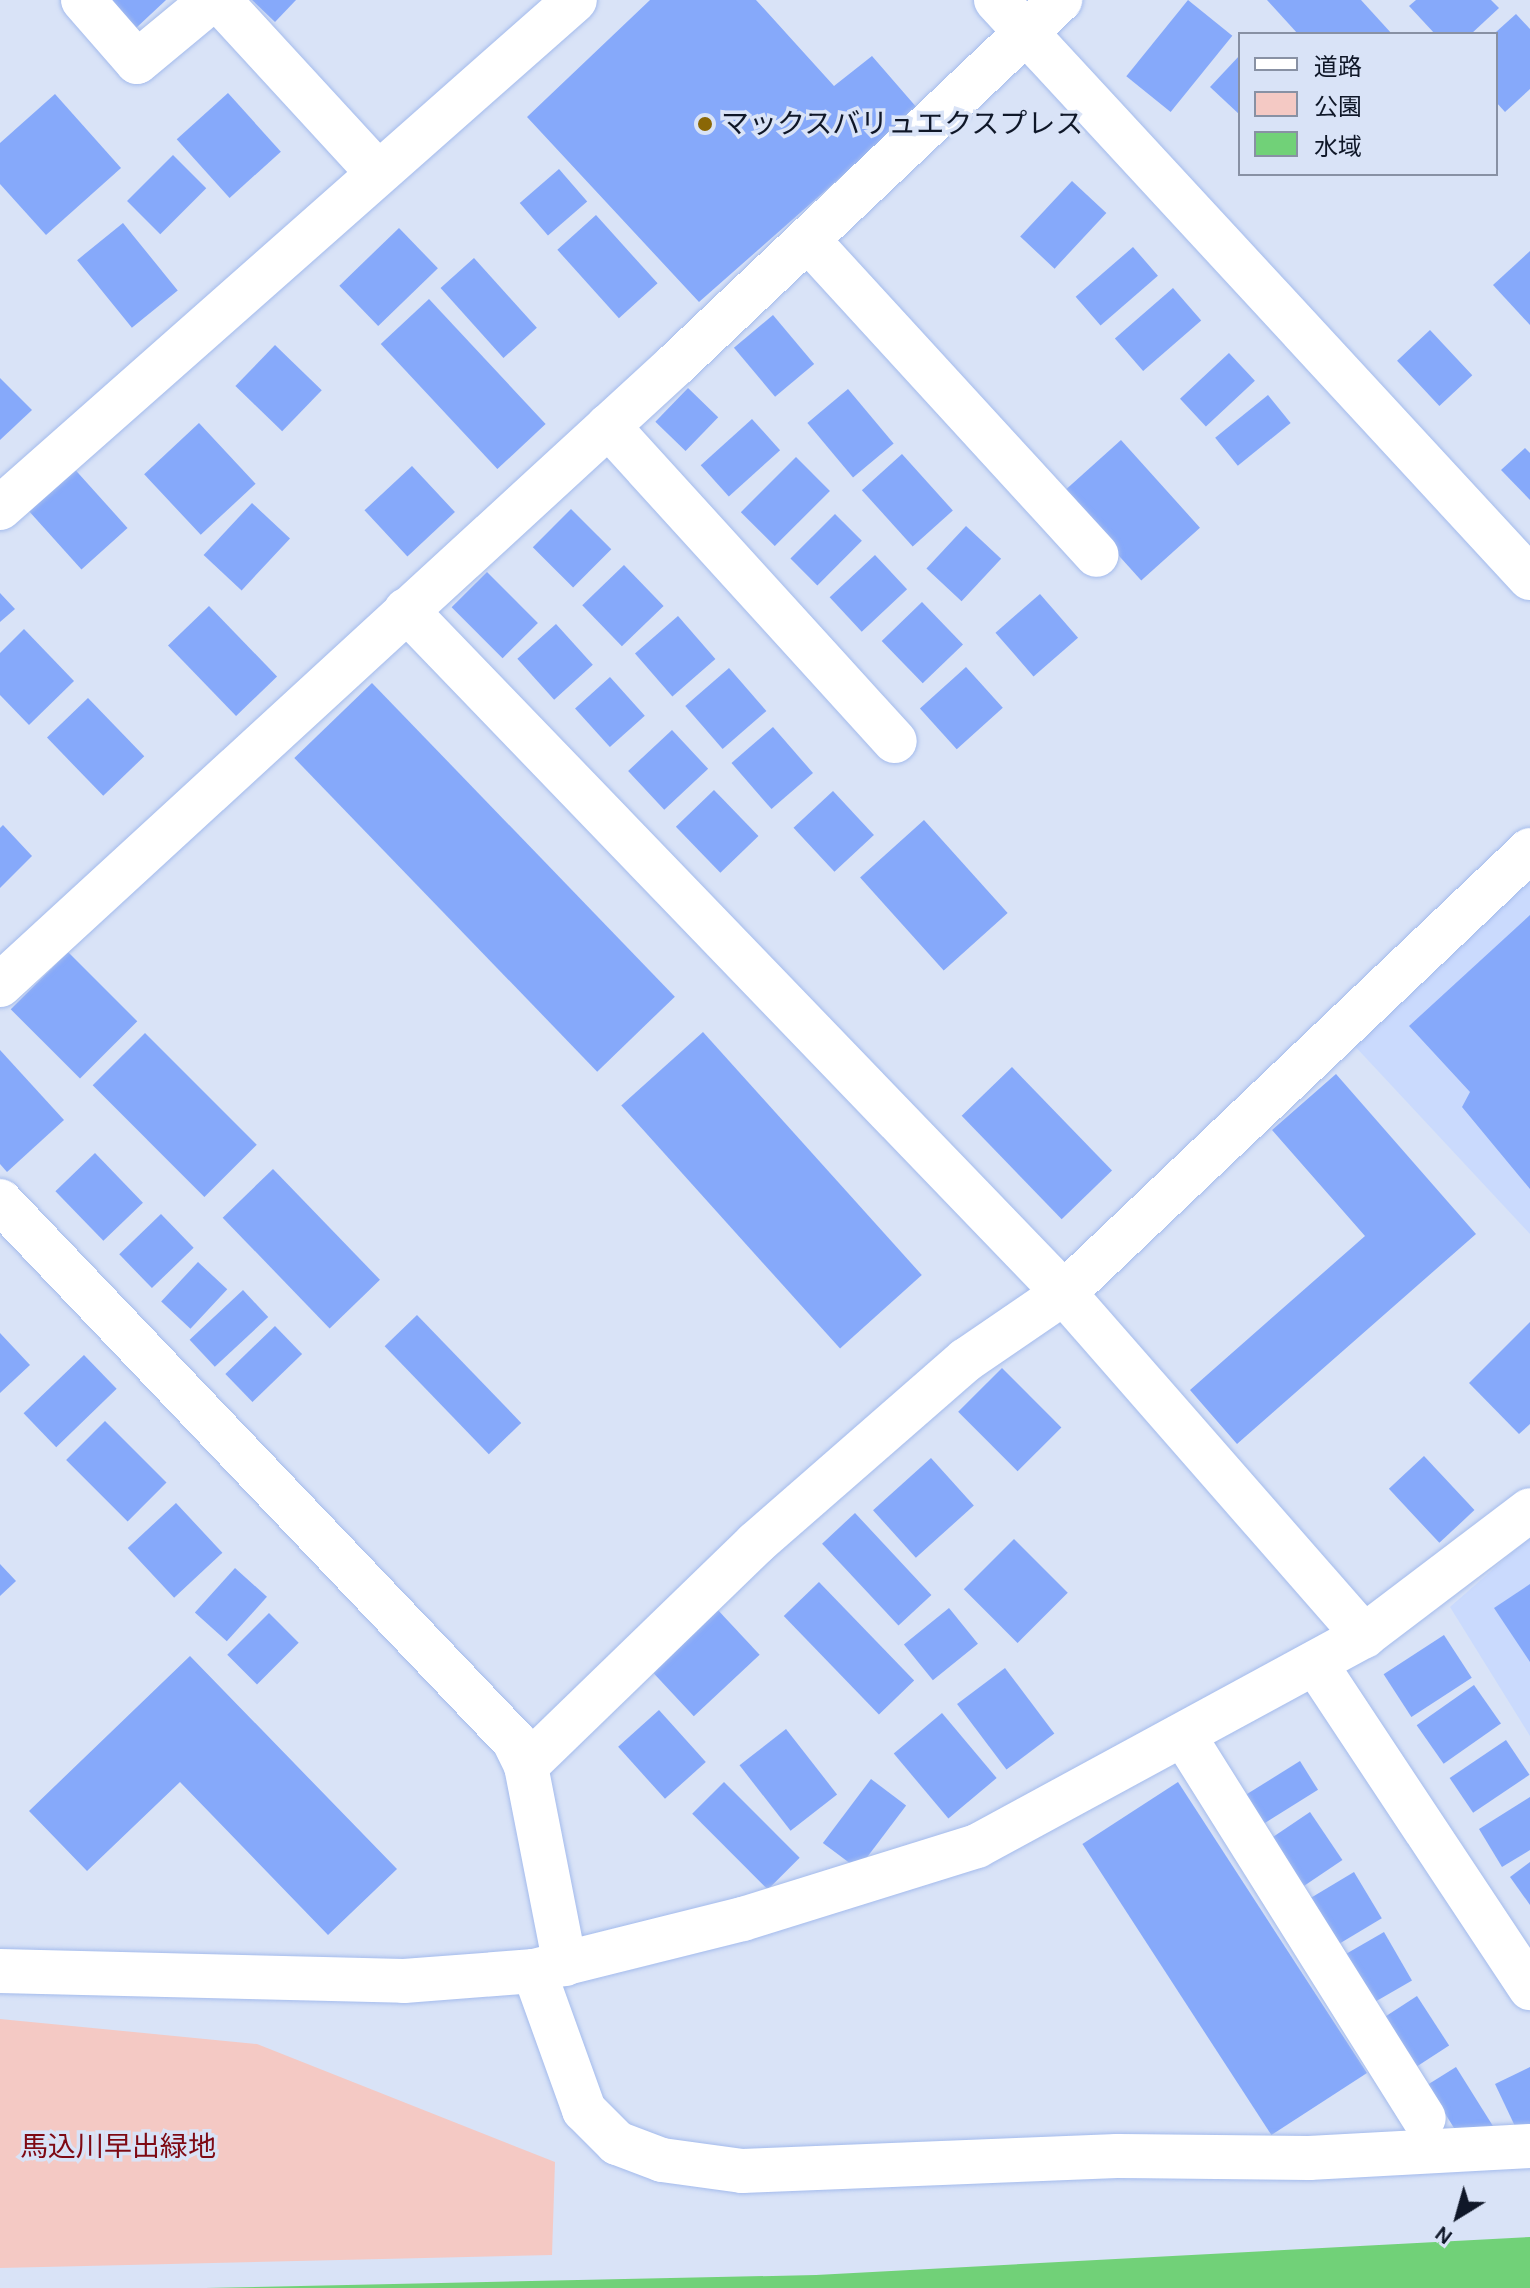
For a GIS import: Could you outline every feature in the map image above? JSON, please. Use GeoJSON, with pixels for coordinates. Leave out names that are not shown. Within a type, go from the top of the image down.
{"type":"FeatureCollection","features":[{"type":"Feature","properties":{"kind":"street"},"geometry":{"type":"LineString","coordinates":[[83,0],[137,62],[212,0]]}},
{"type":"Feature","properties":{"kind":"street"},"geometry":{"type":"LineString","coordinates":[[219,0],[377,172]]}},
{"type":"Feature","properties":{"kind":"street"},"geometry":{"type":"LineString","coordinates":[[0,508],[575,0]]}},
{"type":"Feature","properties":{"kind":"street"},"geometry":{"type":"LineString","coordinates":[[996,0],[1530,578]]}},
{"type":"Feature","properties":{"kind":"street"},"geometry":{"type":"LineString","coordinates":[[0,985],[608,426],[1060,0]]}},
{"type":"Feature","properties":{"kind":"street"},"geometry":{"type":"LineString","coordinates":[[808,240],[1097,555]]}},
{"type":"Feature","properties":{"kind":"street"},"geometry":{"type":"LineString","coordinates":[[608,426],[895,741]]}},
{"type":"Feature","properties":{"kind":"street"},"geometry":{"type":"LineString","coordinates":[[406,610],[1064,1293],[1364,1636]]}},
{"type":"Feature","properties":{"kind":"street"},"geometry":{"type":"LineString","coordinates":[[526,1766],[756,1543],[966,1360],[1064,1293],[1530,850]]}},
{"type":"Feature","properties":{"kind":"street"},"geometry":{"type":"LineString","coordinates":[[0,1201],[514,1741],[526,1766],[550,1967],[584,2110],[617,2143],[662,2160],[742,2171],[1117,2156],[1309,2158],[1530,2146]]}},
{"type":"Feature","properties":{"kind":"street"},"geometry":{"type":"LineString","coordinates":[[0,1971],[404,1981],[550,1967],[743,1919],[977,1846],[1364,1636],[1530,1510]]}},
{"type":"Feature","properties":{"kind":"street"},"geometry":{"type":"LineString","coordinates":[[1315,1663],[1530,1988]]}},
{"type":"Feature","properties":{"kind":"street"},"geometry":{"type":"LineString","coordinates":[[1184,1736],[1424,2118]]}},
{"type":"Feature","properties":{"kind":"shaded area"},"geometry":{"type":"Polygon","coordinates":[[[1530,872],[1530,1234],[1351,1042],[1530,872]]]}},
{"type":"Feature","properties":{"kind":"shaded area"},"geometry":{"type":"Polygon","coordinates":[[[1530,1537],[1530,1736],[1450,1607],[1530,1537]]]}},
{"type":"Feature","properties":{"kind":"green space","name":"馬込川早出緑地"},"geometry":{"type":"Polygon","coordinates":[[[0,2019],[257,2044],[555,2162],[552,2255],[0,2268],[0,2019]]]}},
{"type":"Feature","properties":{"kind":"water"},"geometry":{"type":"Polygon","coordinates":[[[1530,2237],[1530,2288],[205,2288],[816,2275],[1530,2237]]]}},
{"type":"Feature","properties":{"kind":"building"},"geometry":{"type":"Polygon","coordinates":[[[107,0],[166,0],[135,29],[107,0]]]}},
{"type":"Feature","properties":{"kind":"building"},"geometry":{"type":"Polygon","coordinates":[[[252,0],[296,0],[275,22],[252,0]]]}},
{"type":"Feature","properties":{"kind":"building"},"geometry":{"type":"Polygon","coordinates":[[[650,0],[756,0],[834,86],[872,56],[918,109],[699,302],[527,117],[650,0]]]}},
{"type":"Feature","properties":{"kind":"building"},"geometry":{"type":"Polygon","coordinates":[[[1188,0],[1232,36],[1171,112],[1126,76],[1188,0]]]}},
{"type":"Feature","properties":{"kind":"building"},"geometry":{"type":"Polygon","coordinates":[[[1267,0],[1361,0],[1390,32],[1296,32],[1267,0]]]}},
{"type":"Feature","properties":{"kind":"building"},"geometry":{"type":"Polygon","coordinates":[[[1416,0],[1491,0],[1499,8],[1473,32],[1433,32],[1409,6],[1416,0]]]}},
{"type":"Feature","properties":{"kind":"building"},"geometry":{"type":"Polygon","coordinates":[[[1516,14],[1530,29],[1530,89],[1505,112],[1498,104],[1496,32],[1516,14]]]}},
{"type":"Feature","properties":{"kind":"building"},"geometry":{"type":"Polygon","coordinates":[[[1238,57],[1238,113],[1210,87],[1238,57]]]}},
{"type":"Feature","properties":{"kind":"building"},"geometry":{"type":"Polygon","coordinates":[[[228,93],[281,152],[230,198],[177,139],[228,93]]]}},
{"type":"Feature","properties":{"kind":"building"},"geometry":{"type":"Polygon","coordinates":[[[55,94],[121,168],[46,235],[0,184],[0,143],[55,94]]]}},
{"type":"Feature","properties":{"kind":"building"},"geometry":{"type":"Polygon","coordinates":[[[173,155],[206,188],[160,234],[127,201],[173,155]]]}},
{"type":"Feature","properties":{"kind":"building"},"geometry":{"type":"Polygon","coordinates":[[[559,169],[587,201],[548,236],[520,203],[559,169]]]}},
{"type":"Feature","properties":{"kind":"building"},"geometry":{"type":"Polygon","coordinates":[[[1072,181],[1106,213],[1055,269],[1020,237],[1072,181]]]}},
{"type":"Feature","properties":{"kind":"building"},"geometry":{"type":"Polygon","coordinates":[[[596,215],[658,283],[619,318],[557,250],[596,215]]]}},
{"type":"Feature","properties":{"kind":"building"},"geometry":{"type":"Polygon","coordinates":[[[123,223],[178,291],[132,328],[77,260],[123,223]]]}},
{"type":"Feature","properties":{"kind":"building"},"geometry":{"type":"Polygon","coordinates":[[[399,228],[438,268],[378,326],[339,286],[399,228]]]}},
{"type":"Feature","properties":{"kind":"building"},"geometry":{"type":"Polygon","coordinates":[[[1133,247],[1158,276],[1101,326],[1076,297],[1133,247]]]}},
{"type":"Feature","properties":{"kind":"building"},"geometry":{"type":"Polygon","coordinates":[[[1530,251],[1530,325],[1493,285],[1530,251]]]}},
{"type":"Feature","properties":{"kind":"building"},"geometry":{"type":"Polygon","coordinates":[[[474,258],[537,328],[503,358],[441,288],[474,258]]]}},
{"type":"Feature","properties":{"kind":"building"},"geometry":{"type":"Polygon","coordinates":[[[1173,288],[1201,320],[1143,371],[1115,339],[1173,288]]]}},
{"type":"Feature","properties":{"kind":"building"},"geometry":{"type":"Polygon","coordinates":[[[429,299],[546,424],[497,469],[381,344],[429,299]]]}},
{"type":"Feature","properties":{"kind":"building"},"geometry":{"type":"Polygon","coordinates":[[[773,315],[814,364],[775,397],[734,348],[773,315]]]}},
{"type":"Feature","properties":{"kind":"building"},"geometry":{"type":"Polygon","coordinates":[[[1430,330],[1472,375],[1439,406],[1397,361],[1430,330]]]}},
{"type":"Feature","properties":{"kind":"building"},"geometry":{"type":"Polygon","coordinates":[[[275,345],[322,390],[282,431],[235,386],[275,345]]]}},
{"type":"Feature","properties":{"kind":"building"},"geometry":{"type":"Polygon","coordinates":[[[1229,353],[1255,381],[1206,426],[1180,399],[1229,353]]]}},
{"type":"Feature","properties":{"kind":"building"},"geometry":{"type":"Polygon","coordinates":[[[0,378],[32,410],[0,440],[0,378]]]}},
{"type":"Feature","properties":{"kind":"building"},"geometry":{"type":"Polygon","coordinates":[[[688,388],[718,417],[686,451],[655,422],[688,388]]]}},
{"type":"Feature","properties":{"kind":"building"},"geometry":{"type":"Polygon","coordinates":[[[848,389],[894,443],[853,477],[807,423],[848,389]]]}},
{"type":"Feature","properties":{"kind":"building"},"geometry":{"type":"Polygon","coordinates":[[[1268,395],[1291,423],[1238,466],[1215,438],[1268,395]]]}},
{"type":"Feature","properties":{"kind":"building"},"geometry":{"type":"Polygon","coordinates":[[[752,419],[780,450],[729,496],[701,465],[752,419]]]}},
{"type":"Feature","properties":{"kind":"building"},"geometry":{"type":"Polygon","coordinates":[[[199,423],[256,484],[201,535],[144,474],[199,423]]]}},
{"type":"Feature","properties":{"kind":"building"},"geometry":{"type":"Polygon","coordinates":[[[1121,440],[1200,528],[1141,581],[1062,493],[1121,440]]]}},
{"type":"Feature","properties":{"kind":"building"},"geometry":{"type":"Polygon","coordinates":[[[1525,448],[1530,453],[1530,500],[1501,470],[1525,448]]]}},
{"type":"Feature","properties":{"kind":"building"},"geometry":{"type":"Polygon","coordinates":[[[902,454],[953,510],[913,547],[862,490],[902,454]]]}},
{"type":"Feature","properties":{"kind":"building"},"geometry":{"type":"Polygon","coordinates":[[[796,457],[830,491],[775,546],[741,512],[796,457]]]}},
{"type":"Feature","properties":{"kind":"building"},"geometry":{"type":"Polygon","coordinates":[[[70,464],[128,528],[81,569],[24,505],[70,464]]]}},
{"type":"Feature","properties":{"kind":"building"},"geometry":{"type":"Polygon","coordinates":[[[412,466],[455,512],[407,556],[364,510],[412,466]]]}},
{"type":"Feature","properties":{"kind":"building"},"geometry":{"type":"Polygon","coordinates":[[[252,503],[290,538],[242,590],[204,555],[252,503]]]}},
{"type":"Feature","properties":{"kind":"building"},"geometry":{"type":"Polygon","coordinates":[[[571,509],[611,549],[573,587],[533,547],[571,509]]]}},
{"type":"Feature","properties":{"kind":"building"},"geometry":{"type":"Polygon","coordinates":[[[835,514],[862,541],[817,585],[790,559],[835,514]]]}},
{"type":"Feature","properties":{"kind":"building"},"geometry":{"type":"Polygon","coordinates":[[[966,526],[1001,559],[962,601],[926,568],[966,526]]]}},
{"type":"Feature","properties":{"kind":"building"},"geometry":{"type":"Polygon","coordinates":[[[875,555],[907,589],[862,632],[830,597],[875,555]]]}},
{"type":"Feature","properties":{"kind":"building"},"geometry":{"type":"Polygon","coordinates":[[[624,565],[664,606],[622,646],[582,605],[624,565]]]}},
{"type":"Feature","properties":{"kind":"building"},"geometry":{"type":"Polygon","coordinates":[[[487,572],[538,623],[503,658],[452,607],[487,572]]]}},
{"type":"Feature","properties":{"kind":"building"},"geometry":{"type":"Polygon","coordinates":[[[0,593],[15,609],[0,622],[0,593]]]}},
{"type":"Feature","properties":{"kind":"building"},"geometry":{"type":"Polygon","coordinates":[[[1040,594],[1078,638],[1034,676],[995,633],[1040,594]]]}},
{"type":"Feature","properties":{"kind":"building"},"geometry":{"type":"Polygon","coordinates":[[[922,602],[963,644],[923,683],[882,641],[922,602]]]}},
{"type":"Feature","properties":{"kind":"building"},"geometry":{"type":"Polygon","coordinates":[[[209,606],[277,676],[236,716],[168,646],[209,606]]]}},
{"type":"Feature","properties":{"kind":"building"},"geometry":{"type":"Polygon","coordinates":[[[678,616],[715,659],[672,696],[635,653],[678,616]]]}},
{"type":"Feature","properties":{"kind":"building"},"geometry":{"type":"Polygon","coordinates":[[[556,624],[593,665],[554,700],[517,659],[556,624]]]}},
{"type":"Feature","properties":{"kind":"building"},"geometry":{"type":"Polygon","coordinates":[[[24,629],[74,681],[29,725],[0,695],[0,653],[24,629]]]}},
{"type":"Feature","properties":{"kind":"building"},"geometry":{"type":"Polygon","coordinates":[[[966,667],[1003,708],[957,749],[920,708],[966,667]]]}},
{"type":"Feature","properties":{"kind":"building"},"geometry":{"type":"Polygon","coordinates":[[[729,668],[766,711],[723,749],[685,706],[729,668]]]}},
{"type":"Feature","properties":{"kind":"building"},"geometry":{"type":"Polygon","coordinates":[[[610,677],[645,716],[610,747],[575,708],[610,677]]]}},
{"type":"Feature","properties":{"kind":"building"},"geometry":{"type":"Polygon","coordinates":[[[372,683],[675,997],[597,1072],[294,758],[372,683]]]}},
{"type":"Feature","properties":{"kind":"building"},"geometry":{"type":"Polygon","coordinates":[[[88,698],[144,756],[103,796],[47,738],[88,698]]]}},
{"type":"Feature","properties":{"kind":"building"},"geometry":{"type":"Polygon","coordinates":[[[773,727],[813,773],[772,809],[731,763],[773,727]]]}},
{"type":"Feature","properties":{"kind":"building"},"geometry":{"type":"Polygon","coordinates":[[[672,730],[708,769],[664,810],[628,771],[672,730]]]}},
{"type":"Feature","properties":{"kind":"building"},"geometry":{"type":"Polygon","coordinates":[[[714,790],[758,836],[720,873],[676,827],[714,790]]]}},
{"type":"Feature","properties":{"kind":"building"},"geometry":{"type":"Polygon","coordinates":[[[833,791],[874,835],[834,872],[794,828],[833,791]]]}},
{"type":"Feature","properties":{"kind":"building"},"geometry":{"type":"Polygon","coordinates":[[[924,820],[1008,913],[944,970],[860,878],[924,820]]]}},
{"type":"Feature","properties":{"kind":"building"},"geometry":{"type":"Polygon","coordinates":[[[3,825],[32,856],[0,888],[0,828],[3,825]]]}},
{"type":"Feature","properties":{"kind":"building"},"geometry":{"type":"Polygon","coordinates":[[[1530,915],[1530,1189],[1462,1107],[1470,1092],[1409,1026],[1530,915]]]}},
{"type":"Feature","properties":{"kind":"building"},"geometry":{"type":"Polygon","coordinates":[[[68,952],[137,1021],[80,1079],[11,1009],[68,952]]]}},
{"type":"Feature","properties":{"kind":"building"},"geometry":{"type":"Polygon","coordinates":[[[703,1032],[922,1275],[840,1349],[621,1106],[703,1032]]]}},
{"type":"Feature","properties":{"kind":"building"},"geometry":{"type":"Polygon","coordinates":[[[145,1033],[257,1145],[204,1197],[93,1085],[145,1033]]]}},
{"type":"Feature","properties":{"kind":"building"},"geometry":{"type":"Polygon","coordinates":[[[0,1050],[64,1120],[7,1172],[0,1164],[0,1050]]]}},
{"type":"Feature","properties":{"kind":"building"},"geometry":{"type":"Polygon","coordinates":[[[1012,1067],[1112,1171],[1062,1219],[962,1116],[1012,1067]]]}},
{"type":"Feature","properties":{"kind":"building"},"geometry":{"type":"Polygon","coordinates":[[[1336,1074],[1476,1234],[1237,1444],[1190,1390],[1365,1236],[1272,1130],[1336,1074]]]}},
{"type":"Feature","properties":{"kind":"building"},"geometry":{"type":"Polygon","coordinates":[[[95,1153],[143,1203],[103,1241],[55,1191],[95,1153]]]}},
{"type":"Feature","properties":{"kind":"building"},"geometry":{"type":"Polygon","coordinates":[[[273,1169],[380,1280],[330,1328],[223,1218],[273,1169]]]}},
{"type":"Feature","properties":{"kind":"building"},"geometry":{"type":"Polygon","coordinates":[[[161,1214],[194,1248],[152,1288],[119,1254],[161,1214]]]}},
{"type":"Feature","properties":{"kind":"building"},"geometry":{"type":"Polygon","coordinates":[[[198,1262],[227,1289],[190,1329],[161,1301],[198,1262]]]}},
{"type":"Feature","properties":{"kind":"building"},"geometry":{"type":"Polygon","coordinates":[[[243,1290],[268,1317],[215,1367],[190,1340],[243,1290]]]}},
{"type":"Feature","properties":{"kind":"building"},"geometry":{"type":"Polygon","coordinates":[[[417,1315],[521,1423],[489,1454],[385,1346],[417,1315]]]}},
{"type":"Feature","properties":{"kind":"building"},"geometry":{"type":"Polygon","coordinates":[[[1530,1322],[1530,1424],[1519,1434],[1469,1383],[1530,1322]]]}},
{"type":"Feature","properties":{"kind":"building"},"geometry":{"type":"Polygon","coordinates":[[[275,1326],[302,1354],[252,1402],[225,1374],[275,1326]]]}},
{"type":"Feature","properties":{"kind":"building"},"geometry":{"type":"Polygon","coordinates":[[[0,1333],[30,1365],[0,1393],[0,1333]]]}},
{"type":"Feature","properties":{"kind":"building"},"geometry":{"type":"Polygon","coordinates":[[[84,1355],[117,1389],[56,1447],[24,1413],[84,1355]]]}},
{"type":"Feature","properties":{"kind":"building"},"geometry":{"type":"Polygon","coordinates":[[[1002,1368],[1061,1427],[1018,1471],[958,1412],[1002,1368]]]}},
{"type":"Feature","properties":{"kind":"building"},"geometry":{"type":"Polygon","coordinates":[[[105,1421],[167,1483],[128,1521],[66,1460],[105,1421]]]}},
{"type":"Feature","properties":{"kind":"building"},"geometry":{"type":"Polygon","coordinates":[[[1424,1456],[1474,1510],[1439,1543],[1389,1489],[1424,1456]]]}},
{"type":"Feature","properties":{"kind":"building"},"geometry":{"type":"Polygon","coordinates":[[[931,1458],[974,1506],[916,1558],[873,1510],[931,1458]]]}},
{"type":"Feature","properties":{"kind":"building"},"geometry":{"type":"Polygon","coordinates":[[[176,1503],[222,1553],[174,1598],[128,1548],[176,1503]]]}},
{"type":"Feature","properties":{"kind":"building"},"geometry":{"type":"Polygon","coordinates":[[[855,1513],[931,1595],[898,1626],[822,1544],[855,1513]]]}},
{"type":"Feature","properties":{"kind":"building"},"geometry":{"type":"Polygon","coordinates":[[[1014,1539],[1068,1593],[1018,1643],[964,1589],[1014,1539]]]}},
{"type":"Feature","properties":{"kind":"building"},"geometry":{"type":"Polygon","coordinates":[[[0,1564],[16,1581],[0,1596],[0,1564]]]}},
{"type":"Feature","properties":{"kind":"building"},"geometry":{"type":"Polygon","coordinates":[[[235,1568],[267,1597],[227,1641],[195,1613],[235,1568]]]}},
{"type":"Feature","properties":{"kind":"building"},"geometry":{"type":"Polygon","coordinates":[[[819,1582],[914,1681],[879,1715],[784,1616],[819,1582]]]}},
{"type":"Feature","properties":{"kind":"building"},"geometry":{"type":"Polygon","coordinates":[[[1530,1584],[1530,1662],[1494,1608],[1530,1584]]]}},
{"type":"Feature","properties":{"kind":"building"},"geometry":{"type":"Polygon","coordinates":[[[716,1608],[760,1655],[694,1716],[650,1669],[716,1608]]]}},
{"type":"Feature","properties":{"kind":"building"},"geometry":{"type":"Polygon","coordinates":[[[949,1608],[978,1644],[933,1680],[904,1645],[949,1608]]]}},
{"type":"Feature","properties":{"kind":"building"},"geometry":{"type":"Polygon","coordinates":[[[269,1613],[299,1643],[257,1684],[227,1655],[269,1613]]]}},
{"type":"Feature","properties":{"kind":"building"},"geometry":{"type":"Polygon","coordinates":[[[1444,1635],[1472,1678],[1411,1717],[1384,1674],[1444,1635]]]}},
{"type":"Feature","properties":{"kind":"building"},"geometry":{"type":"Polygon","coordinates":[[[190,1656],[397,1869],[328,1935],[180,1782],[87,1871],[29,1811],[190,1656]]]}},
{"type":"Feature","properties":{"kind":"building"},"geometry":{"type":"Polygon","coordinates":[[[1005,1668],[1054,1733],[1006,1770],[957,1704],[1005,1668]]]}},
{"type":"Feature","properties":{"kind":"building"},"geometry":{"type":"Polygon","coordinates":[[[1474,1685],[1501,1724],[1444,1764],[1417,1725],[1474,1685]]]}},
{"type":"Feature","properties":{"kind":"building"},"geometry":{"type":"Polygon","coordinates":[[[659,1710],[706,1762],[665,1799],[618,1747],[659,1710]]]}},
{"type":"Feature","properties":{"kind":"building"},"geometry":{"type":"Polygon","coordinates":[[[942,1713],[997,1778],[948,1819],[894,1753],[942,1713]]]}},
{"type":"Feature","properties":{"kind":"building"},"geometry":{"type":"Polygon","coordinates":[[[786,1729],[837,1794],[791,1831],[740,1765],[786,1729]]]}},
{"type":"Feature","properties":{"kind":"building"},"geometry":{"type":"Polygon","coordinates":[[[1506,1740],[1529,1775],[1473,1813],[1450,1778],[1506,1740]]]}},
{"type":"Feature","properties":{"kind":"building"},"geometry":{"type":"Polygon","coordinates":[[[1300,1761],[1318,1790],[1259,1827],[1241,1798],[1300,1761]]]}},
{"type":"Feature","properties":{"kind":"building"},"geometry":{"type":"Polygon","coordinates":[[[871,1779],[906,1805],[858,1869],[823,1843],[871,1779]]]}},
{"type":"Feature","properties":{"kind":"building"},"geometry":{"type":"Polygon","coordinates":[[[724,1782],[800,1858],[768,1889],[692,1814],[724,1782]]]}},
{"type":"Feature","properties":{"kind":"building"},"geometry":{"type":"Polygon","coordinates":[[[1178,1782],[1367,2073],[1271,2135],[1082,1844],[1178,1782]]]}},
{"type":"Feature","properties":{"kind":"building"},"geometry":{"type":"Polygon","coordinates":[[[1530,1797],[1530,1850],[1502,1867],[1479,1829],[1530,1797]]]}},
{"type":"Feature","properties":{"kind":"building"},"geometry":{"type":"Polygon","coordinates":[[[1310,1812],[1342,1860],[1297,1891],[1264,1843],[1310,1812]]]}},
{"type":"Feature","properties":{"kind":"building"},"geometry":{"type":"Polygon","coordinates":[[[1530,1862],[1530,1905],[1510,1877],[1530,1862]]]}},
{"type":"Feature","properties":{"kind":"building"},"geometry":{"type":"Polygon","coordinates":[[[1354,1872],[1382,1918],[1335,1947],[1307,1900],[1354,1872]]]}},
{"type":"Feature","properties":{"kind":"building"},"geometry":{"type":"Polygon","coordinates":[[[1384,1932],[1412,1980],[1367,2006],[1339,1958],[1384,1932]]]}},
{"type":"Feature","properties":{"kind":"building"},"geometry":{"type":"Polygon","coordinates":[[[1417,1996],[1449,2045],[1411,2070],[1379,2021],[1417,1996]]]}},
{"type":"Feature","properties":{"kind":"building"},"geometry":{"type":"Polygon","coordinates":[[[1456,2067],[1496,2131],[1467,2149],[1427,2085],[1456,2067]]]}},
{"type":"Feature","properties":{"kind":"building"},"geometry":{"type":"Polygon","coordinates":[[[1530,2067],[1530,2137],[1522,2141],[1495,2084],[1530,2067]]]}},
{"type":"Feature","properties":{"kind":"place","name":"マックスバリュエクスプレス"},"geometry":{"type":"Point","coordinates":[705,124]}}]}
